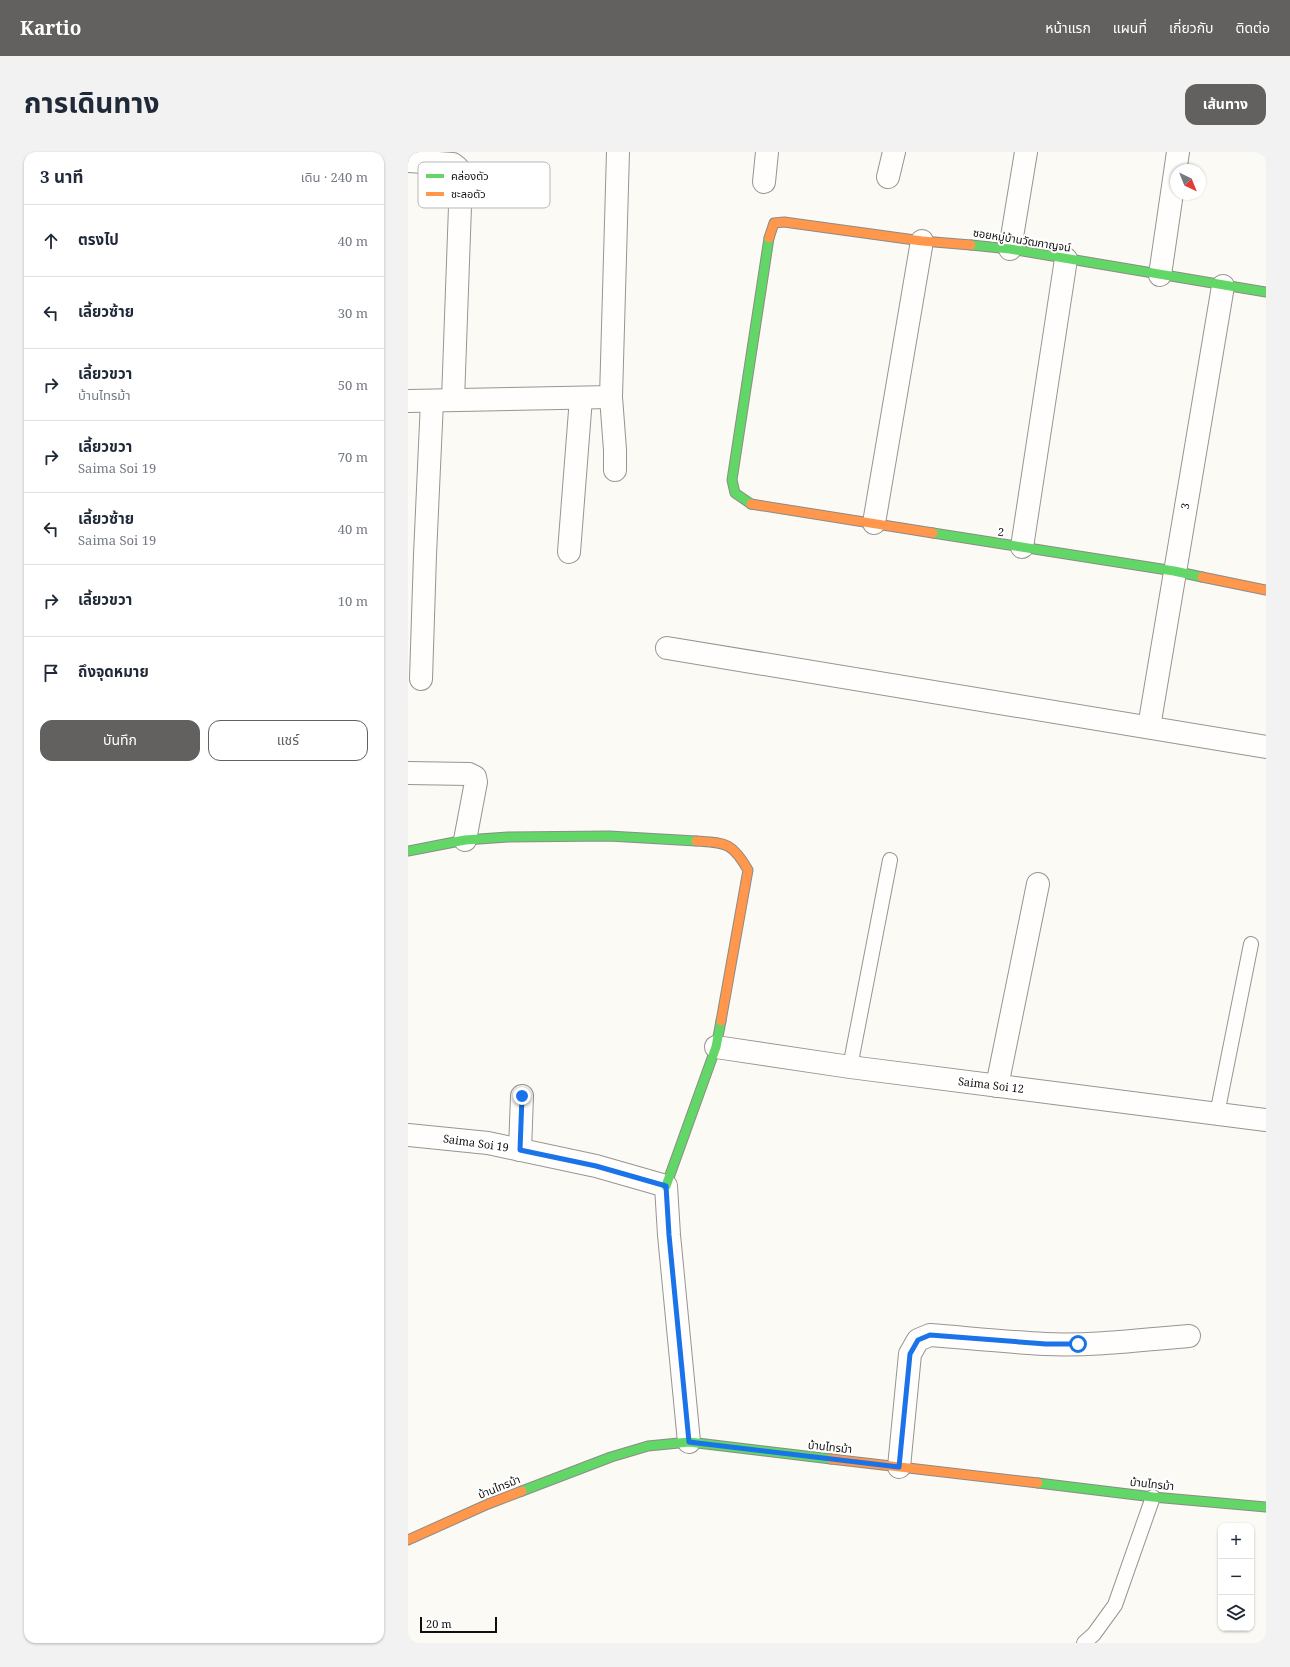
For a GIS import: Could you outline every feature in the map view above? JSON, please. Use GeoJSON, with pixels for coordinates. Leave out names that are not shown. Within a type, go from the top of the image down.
{"type":"FeatureCollection","features":[{"type":"Feature","properties":{"kind":"street"},"geometry":{"type":"LineString","coordinates":[[615,470],[611,397],[618,152]]}},
{"type":"Feature","properties":{"kind":"street"},"geometry":{"type":"LineString","coordinates":[[764,182],[766,152]]}},
{"type":"Feature","properties":{"kind":"street"},"geometry":{"type":"LineString","coordinates":[[888,177],[894,152]]}},
{"type":"Feature","properties":{"kind":"street"},"geometry":{"type":"LineString","coordinates":[[1010,249],[1026,152]]}},
{"type":"Feature","properties":{"kind":"street"},"geometry":{"type":"LineString","coordinates":[[1160,275],[1178,152]]}},
{"type":"Feature","properties":{"kind":"street"},"geometry":{"type":"LineString","coordinates":[[408,161],[423,162]]}},
{"type":"Feature","properties":{"kind":"street"},"geometry":{"type":"LineString","coordinates":[[454,400],[460,208]]}},
{"type":"Feature","properties":{"kind":"street","name":"ซอยหมู่บ้านวัฒกาญจน์"},"geometry":{"type":"LineString","coordinates":[[735,493],[732,480],[769,235],[774,223],[784,222],[922,241],[1010,249],[1223,286],[1266,292]]}},
{"type":"Feature","properties":{"kind":"street"},"geometry":{"type":"LineString","coordinates":[[874,523],[922,241]]}},
{"type":"Feature","properties":{"kind":"street"},"geometry":{"type":"LineString","coordinates":[[1022,547],[1066,259]]}},
{"type":"Feature","properties":{"kind":"street","name":"3"},"geometry":{"type":"LineString","coordinates":[[1149,727],[1223,286]]}},
{"type":"Feature","properties":{"kind":"street"},"geometry":{"type":"LineString","coordinates":[[408,401],[611,397]]}},
{"type":"Feature","properties":{"kind":"street"},"geometry":{"type":"LineString","coordinates":[[569,552],[581,398]]}},
{"type":"Feature","properties":{"kind":"street"},"geometry":{"type":"LineString","coordinates":[[421,679],[432,401]]}},
{"type":"Feature","properties":{"kind":"street","name":"2"},"geometry":{"type":"LineString","coordinates":[[735,493],[752,505],[1174,571],[1266,590]]}},
{"type":"Feature","properties":{"kind":"street"},"geometry":{"type":"LineString","coordinates":[[667,648],[1266,747]]}},
{"type":"Feature","properties":{"kind":"street"},"geometry":{"type":"LineString","coordinates":[[408,774],[469,774],[475,777],[476,782],[465,840]]}},
{"type":"Feature","properties":{"kind":"street"},"geometry":{"type":"LineString","coordinates":[[408,851],[465,840],[508,837],[609,836],[723,843],[739,854],[748,870],[716,1047],[666,1186],[669,1235],[689,1442]]}},
{"type":"Feature","properties":{"kind":"street"},"geometry":{"type":"LineString","coordinates":[[997,1086],[1038,884]]}},
{"type":"Feature","properties":{"kind":"street","name":"Saima Soi 12"},"geometry":{"type":"LineString","coordinates":[[716,1047],[850,1067],[1266,1120]]}},
{"type":"Feature","properties":{"kind":"street"},"geometry":{"type":"LineString","coordinates":[[520,1150],[522,1096]]}},
{"type":"Feature","properties":{"kind":"street","name":"Saima Soi 19"},"geometry":{"type":"LineString","coordinates":[[408,1135],[488,1143],[596,1166],[666,1186]]}},
{"type":"Feature","properties":{"kind":"street"},"geometry":{"type":"LineString","coordinates":[[899,1467],[910,1354],[918,1340],[930,1335],[1046,1344],[1078,1344],[1113,1343],[1189,1336]]}},
{"type":"Feature","properties":{"kind":"street","name":"บ้านไทรม้า"},"geometry":{"type":"LineString","coordinates":[[408,1540],[488,1504],[611,1457],[648,1446],[689,1442],[1153,1497],[1266,1507]]}},
{"type":"Feature","properties":{"kind":"lane"},"geometry":{"type":"LineString","coordinates":[[850,1067],[890,860]]}},
{"type":"Feature","properties":{"kind":"lane"},"geometry":{"type":"LineString","coordinates":[[1218,1114],[1251,944]]}},
{"type":"Feature","properties":{"kind":"lane"},"geometry":{"type":"LineString","coordinates":[[1092,1640],[1115,1605],[1153,1497]]}},
{"type":"Feature","properties":{"kind":"traffic: fast"},"geometry":{"type":"LineString","coordinates":[[751,504],[735,493],[732,480],[769,238]]}},
{"type":"Feature","properties":{"kind":"traffic: fast"},"geometry":{"type":"LineString","coordinates":[[971,245],[1010,249],[1266,292]]}},
{"type":"Feature","properties":{"kind":"traffic: fast"},"geometry":{"type":"LineString","coordinates":[[933,533],[1174,571],[1202,577]]}},
{"type":"Feature","properties":{"kind":"traffic: fast"},"geometry":{"type":"LineString","coordinates":[[408,851],[465,840],[508,837],[609,836],[696,841]]}},
{"type":"Feature","properties":{"kind":"traffic: fast"},"geometry":{"type":"LineString","coordinates":[[666,1186],[716,1047],[721,1021]]}},
{"type":"Feature","properties":{"kind":"traffic: fast"},"geometry":{"type":"LineString","coordinates":[[522,1491],[611,1457],[648,1446],[689,1442],[831,1459]]}},
{"type":"Feature","properties":{"kind":"traffic: fast"},"geometry":{"type":"LineString","coordinates":[[1038,1483],[1153,1497],[1266,1507]]}},
{"type":"Feature","properties":{"kind":"traffic: slow"},"geometry":{"type":"LineString","coordinates":[[769,238],[774,223],[784,222],[922,241],[971,245]]}},
{"type":"Feature","properties":{"kind":"traffic: slow"},"geometry":{"type":"LineString","coordinates":[[751,504],[933,533]]}},
{"type":"Feature","properties":{"kind":"traffic: slow"},"geometry":{"type":"LineString","coordinates":[[1202,577],[1266,590]]}},
{"type":"Feature","properties":{"kind":"traffic: slow"},"geometry":{"type":"LineString","coordinates":[[696,841],[715,842],[727,846],[737,854],[748,870],[721,1021]]}},
{"type":"Feature","properties":{"kind":"traffic: slow"},"geometry":{"type":"LineString","coordinates":[[831,1459],[1038,1483]]}},
{"type":"Feature","properties":{"kind":"traffic: slow"},"geometry":{"type":"LineString","coordinates":[[408,1540],[488,1504],[522,1491]]}},
{"type":"Feature","properties":{"kind":"route"},"geometry":{"type":"LineString","coordinates":[[522,1096],[520,1150],[596,1166],[666,1186],[669,1235],[689,1442],[899,1467],[910,1354],[918,1340],[930,1335],[1046,1344],[1078,1344]]}}]}
